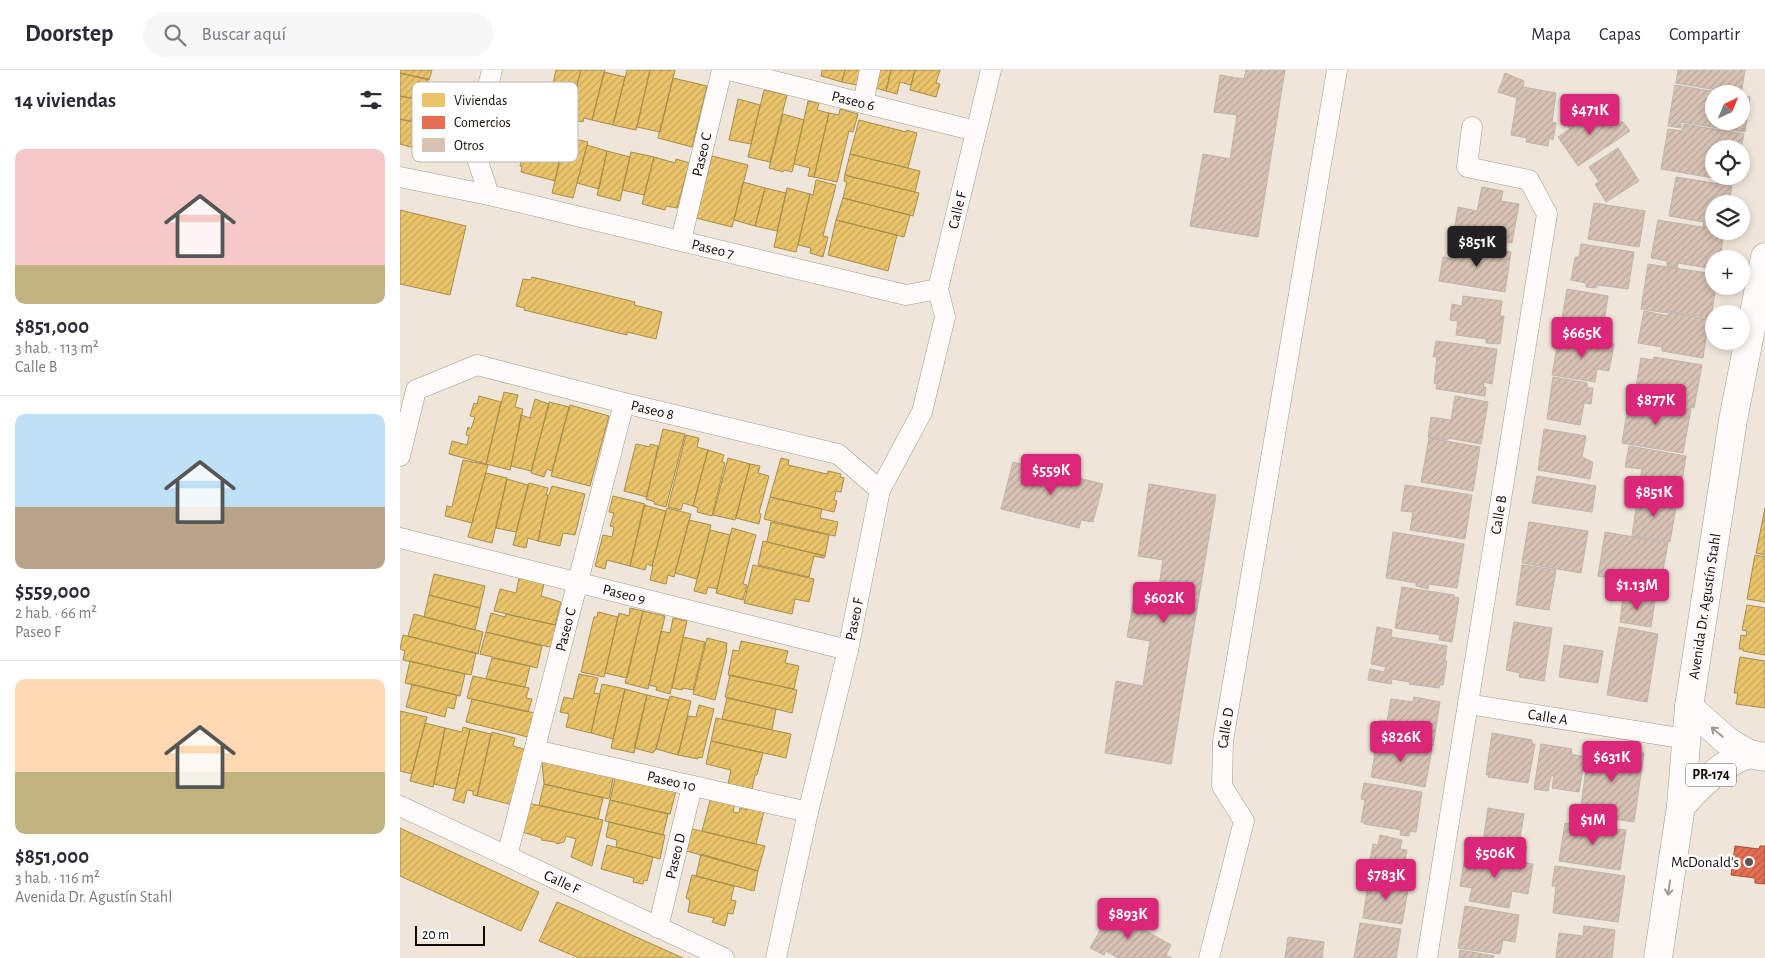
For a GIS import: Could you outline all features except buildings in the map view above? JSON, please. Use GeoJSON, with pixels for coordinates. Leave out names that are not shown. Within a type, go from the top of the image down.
{"type":"FeatureCollection","features":[{"type":"Feature","properties":{"kind":"highway","name":"Avenida Dr. Agustín Stahl"},"geometry":{"type":"LineString","coordinates":[[1658,958],[1681,806],[1689,707],[1733,420],[1765,257]]}},
{"type":"Feature","properties":{"kind":"highway","name":"PR-174"},"geometry":{"type":"LineString","coordinates":[[1689,707],[1727,741],[1757,755]]}},
{"type":"Feature","properties":{"kind":"highway","name":"PR-174"},"geometry":{"type":"LineString","coordinates":[[1681,806],[1717,770],[1736,758],[1757,755]]}},
{"type":"Feature","properties":{"kind":"street","name":"Paseo C"},"geometry":{"type":"LineString","coordinates":[[681,240],[722,70]]}},
{"type":"Feature","properties":{"kind":"street","name":"Paseo 6"},"geometry":{"type":"LineString","coordinates":[[729,70],[976,131]]}},
{"type":"Feature","properties":{"kind":"street"},"geometry":{"type":"LineString","coordinates":[[863,103],[870,70]]}},
{"type":"Feature","properties":{"kind":"street"},"geometry":{"type":"LineString","coordinates":[[976,131],[991,70]]}},
{"type":"Feature","properties":{"kind":"street","name":"Calle D"},"geometry":{"type":"LineString","coordinates":[[1210,958],[1244,821],[1222,786],[1223,741],[1337,70]]}},
{"type":"Feature","properties":{"kind":"street","name":"Calle B"},"geometry":{"type":"LineString","coordinates":[[1426,958],[1548,214],[1529,180],[1467,167],[1472,127]]}},
{"type":"Feature","properties":{"kind":"street","name":"Calle F"},"geometry":{"type":"LineString","coordinates":[[938,289],[976,131]]}},
{"type":"Feature","properties":{"kind":"street"},"geometry":{"type":"LineString","coordinates":[[479,162],[489,195]]}},
{"type":"Feature","properties":{"kind":"street","name":"Paseo 7"},"geometry":{"type":"LineString","coordinates":[[400,177],[489,195],[906,295],[938,289]]}},
{"type":"Feature","properties":{"kind":"street","name":"Paseo F"},"geometry":{"type":"LineString","coordinates":[[776,958],[808,812],[848,650],[880,490],[922,412],[944,317],[938,289]]}},
{"type":"Feature","properties":{"kind":"street","name":"Paseo 8"},"geometry":{"type":"LineString","coordinates":[[400,456],[416,390],[477,364],[624,403],[838,454],[880,490]]}},
{"type":"Feature","properties":{"kind":"street","name":"Paseo C"},"geometry":{"type":"LineString","coordinates":[[507,856],[624,403]]}},
{"type":"Feature","properties":{"kind":"street","name":"Paseo 9"},"geometry":{"type":"LineString","coordinates":[[400,538],[848,650]]}},
{"type":"Feature","properties":{"kind":"street","name":"Calle A"},"geometry":{"type":"LineString","coordinates":[[1468,704],[1686,739]]}},
{"type":"Feature","properties":{"kind":"street","name":"Paseo 10"},"geometry":{"type":"LineString","coordinates":[[535,750],[808,812]]}},
{"type":"Feature","properties":{"kind":"street","name":"Paseo D"},"geometry":{"type":"LineString","coordinates":[[658,928],[692,786]]}},
{"type":"Feature","properties":{"kind":"street","name":"Calle F"},"geometry":{"type":"LineString","coordinates":[[400,806],[724,958]]}},
{"type":"Feature","properties":{"kind":"place","name":"McDonald's"},"geometry":{"type":"Point","coordinates":[1749,862]}}]}
